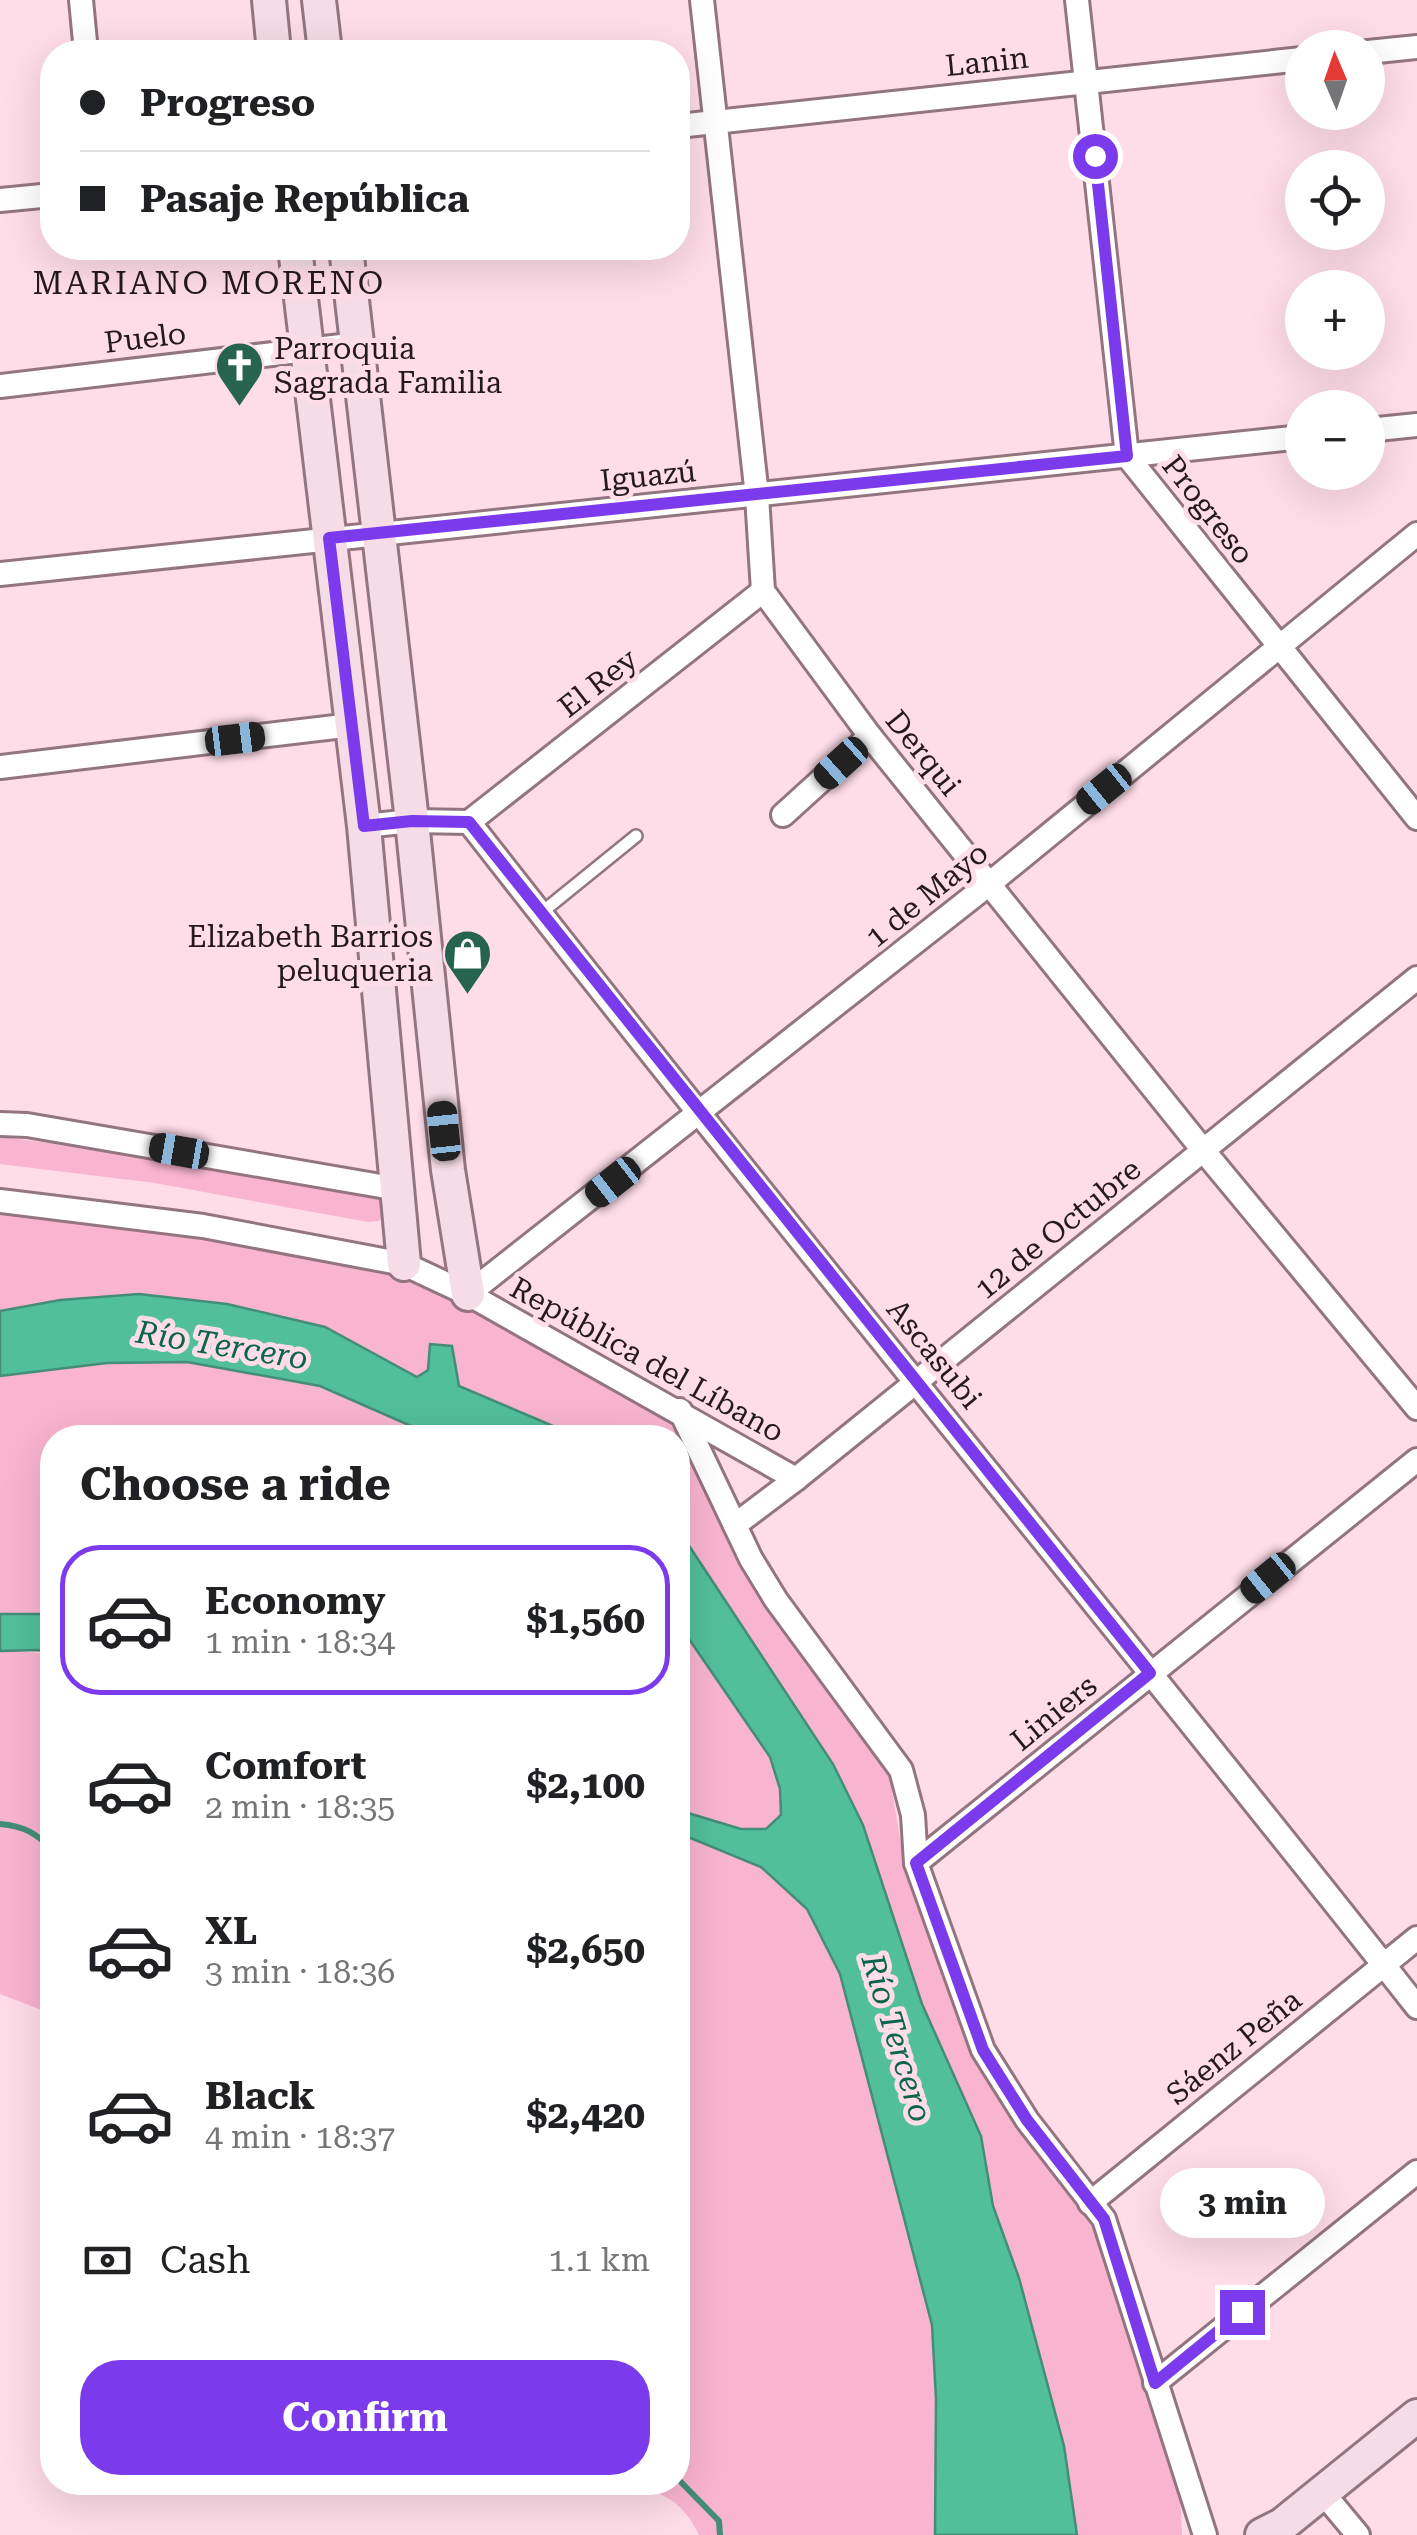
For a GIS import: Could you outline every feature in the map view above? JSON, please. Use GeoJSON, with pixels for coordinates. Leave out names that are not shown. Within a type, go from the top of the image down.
{"type":"FeatureCollection","features":[{"type":"Feature","properties":{"kind":"main road"},"geometry":{"type":"LineString","coordinates":[[269,0],[273,40]]}},
{"type":"Feature","properties":{"kind":"main road"},"geometry":{"type":"LineString","coordinates":[[319,0],[323,40]]}},
{"type":"Feature","properties":{"kind":"main road"},"geometry":{"type":"LineString","coordinates":[[297,260],[364,826],[404,1264]]}},
{"type":"Feature","properties":{"kind":"main road"},"geometry":{"type":"LineString","coordinates":[[348,260],[448,1170],[468,1294]]}},
{"type":"Feature","properties":{"kind":"main road"},"geometry":{"type":"LineString","coordinates":[[1272,2532],[1417,2416]]}},
{"type":"Feature","properties":{"kind":"street"},"geometry":{"type":"LineString","coordinates":[[81,0],[85,40]]}},
{"type":"Feature","properties":{"kind":"street"},"geometry":{"type":"LineString","coordinates":[[702,0],[763,591]]}},
{"type":"Feature","properties":{"kind":"street","name":"Progreso"},"geometry":{"type":"LineString","coordinates":[[1077,0],[1127,456],[1417,818]]}},
{"type":"Feature","properties":{"kind":"street"},"geometry":{"type":"LineString","coordinates":[[1385,50],[1417,47]]}},
{"type":"Feature","properties":{"kind":"street","name":"Lanin"},"geometry":{"type":"LineString","coordinates":[[690,125],[1285,61]]}},
{"type":"Feature","properties":{"kind":"street"},"geometry":{"type":"LineString","coordinates":[[0,200],[40,195]]}},
{"type":"Feature","properties":{"kind":"street","name":"Puelo"},"geometry":{"type":"LineString","coordinates":[[0,386],[358,344]]}},
{"type":"Feature","properties":{"kind":"street"},"geometry":{"type":"LineString","coordinates":[[1385,428],[1417,425]]}},
{"type":"Feature","properties":{"kind":"street","name":"Iguazú"},"geometry":{"type":"LineString","coordinates":[[0,574],[1285,440]]}},
{"type":"Feature","properties":{"kind":"street","name":"1 de Mayo"},"geometry":{"type":"LineString","coordinates":[[468,1294],[989,884],[1417,534]]}},
{"type":"Feature","properties":{"kind":"street","name":"Derqui"},"geometry":{"type":"LineString","coordinates":[[763,591],[870,736],[1417,1408]]}},
{"type":"Feature","properties":{"kind":"street","name":"El Rey"},"geometry":{"type":"LineString","coordinates":[[469,822],[763,591]]}},
{"type":"Feature","properties":{"kind":"street"},"geometry":{"type":"LineString","coordinates":[[0,768],[352,725]]}},
{"type":"Feature","properties":{"kind":"street"},"geometry":{"type":"LineString","coordinates":[[783,815],[870,736]]}},
{"type":"Feature","properties":{"kind":"street"},"geometry":{"type":"LineString","coordinates":[[364,826],[412,821],[469,822]]}},
{"type":"Feature","properties":{"kind":"street","name":"Ascasubi"},"geometry":{"type":"LineString","coordinates":[[469,822],[1417,2007]]}},
{"type":"Feature","properties":{"kind":"street","name":"12 de Octubre"},"geometry":{"type":"LineString","coordinates":[[734,1524],[796,1479],[1417,978]]}},
{"type":"Feature","properties":{"kind":"street"},"geometry":{"type":"LineString","coordinates":[[0,1124],[27,1125],[398,1189]]}},
{"type":"Feature","properties":{"kind":"street","name":"República del Líbano"},"geometry":{"type":"LineString","coordinates":[[0,1201],[203,1226],[404,1264],[468,1294],[680,1410],[796,1479]]}},
{"type":"Feature","properties":{"kind":"street"},"geometry":{"type":"LineString","coordinates":[[680,1410],[687,1425]]}},
{"type":"Feature","properties":{"kind":"street"},"geometry":{"type":"LineString","coordinates":[[690,1431],[751,1559],[776,1600],[901,1770],[913,1815],[916,1863],[983,2050],[1027,2120],[1104,2219],[1205,2535]]}},
{"type":"Feature","properties":{"kind":"street","name":"Liniers"},"geometry":{"type":"LineString","coordinates":[[916,1863],[1417,1460]]}},
{"type":"Feature","properties":{"kind":"street","name":"Sáenz Peña"},"geometry":{"type":"LineString","coordinates":[[1090,2202],[1417,1938]]}},
{"type":"Feature","properties":{"kind":"street"},"geometry":{"type":"LineString","coordinates":[[1155,2383],[1417,2172]]}},
{"type":"Feature","properties":{"kind":"street"},"geometry":{"type":"LineString","coordinates":[[1323,2493],[1358,2535]]}},
{"type":"Feature","properties":{"kind":"lane"},"geometry":{"type":"LineString","coordinates":[[541,914],[636,836]]}},
{"type":"Feature","properties":{"kind":"shaded area"},"geometry":{"type":"Polygon","coordinates":[[[0,1137],[101,1149],[373,1195],[384,1201],[386,1212],[379,1221],[368,1222],[155,1183],[0,1164],[0,1137]]]}},
{"type":"Feature","properties":{"kind":"shaded area"},"geometry":{"type":"Polygon","coordinates":[[[0,1211],[201,1237],[402,1275],[464,1303],[650,1406],[671,1425],[551,1425],[458,1385],[457,1373],[430,1361],[428,1371],[417,1377],[325,1327],[227,1304],[139,1294],[60,1300],[0,1311],[0,1211]]]}},
{"type":"Feature","properties":{"kind":"shaded area"},"geometry":{"type":"Polygon","coordinates":[[[187,1362],[320,1386],[409,1425],[40,1425],[40,1614],[0,1614],[0,1376],[107,1363],[187,1362]]]}},
{"type":"Feature","properties":{"kind":"shaded area"},"geometry":{"type":"Polygon","coordinates":[[[690,1459],[746,1576],[889,1773],[905,1868],[960,2025],[980,2069],[1006,2110],[1095,2230],[1180,2494],[1182,2535],[1077,2535],[1064,2446],[1019,2278],[993,2206],[981,2136],[922,2004],[863,1825],[833,1764],[690,1547],[690,1459]]]}},
{"type":"Feature","properties":{"kind":"shaded area"},"geometry":{"type":"Polygon","coordinates":[[[690,1640],[770,1757],[780,1789],[781,1815],[766,1829],[741,1829],[690,1814],[690,1640]]]}},
{"type":"Feature","properties":{"kind":"shaded area"},"geometry":{"type":"Polygon","coordinates":[[[0,1651],[40,1653],[40,2009],[0,1994],[0,1651]]]}},
{"type":"Feature","properties":{"kind":"shaded area"},"geometry":{"type":"Polygon","coordinates":[[[690,1838],[761,1866],[807,1909],[840,1974],[932,2325],[935,2535],[699,2535],[685,2512],[661,2495],[690,2495],[690,1838]]]}},
{"type":"Feature","properties":{"kind":"water","name":"Río Tercero"},"geometry":{"type":"Polygon","coordinates":[[[139,1294],[227,1304],[325,1327],[417,1377],[428,1370],[430,1344],[452,1346],[459,1386],[551,1425],[409,1425],[320,1386],[187,1362],[107,1363],[0,1376],[0,1311],[60,1300],[139,1294]]]}},
{"type":"Feature","properties":{"kind":"water","name":"Río Tercero"},"geometry":{"type":"Polygon","coordinates":[[[690,1547],[833,1764],[863,1825],[922,2004],[981,2136],[993,2206],[1019,2278],[1064,2446],[1077,2535],[935,2535],[932,2325],[840,1974],[807,1909],[761,1867],[690,1838],[690,1814],[741,1829],[766,1829],[781,1815],[780,1789],[770,1757],[690,1640],[690,1547]]]}},
{"type":"Feature","properties":{"kind":"water"},"geometry":{"type":"Polygon","coordinates":[[[0,1614],[40,1614],[40,1651],[0,1651],[0,1614]]]}},
{"type":"Feature","properties":{"kind":"waterway"},"geometry":{"type":"LineString","coordinates":[[0,1824],[29,1831],[40,1838]]}},
{"type":"Feature","properties":{"kind":"waterway"},"geometry":{"type":"LineString","coordinates":[[690,2491],[719,2521],[720,2535]]}},
{"type":"Feature","properties":{"kind":"place","name":"Parroquia Sagrada Familia"},"geometry":{"type":"Point","coordinates":[239,408]}},
{"type":"Feature","properties":{"kind":"place","name":"Elizabeth Barrios peluqueria"},"geometry":{"type":"Point","coordinates":[468,996]}},
{"type":"Feature","properties":{"kind":"district","name":"MARIANO MORENO"},"geometry":{"type":"Point","coordinates":[209,283]}},
{"type":"Feature","properties":{"kind":"route"},"geometry":{"type":"LineString","coordinates":[[1095,156],[1127,456],[329,538],[364,826],[412,821],[469,822],[1150,1673],[916,1863],[983,2050],[1027,2120],[1104,2219],[1155,2383],[1242,2312]]}}]}
